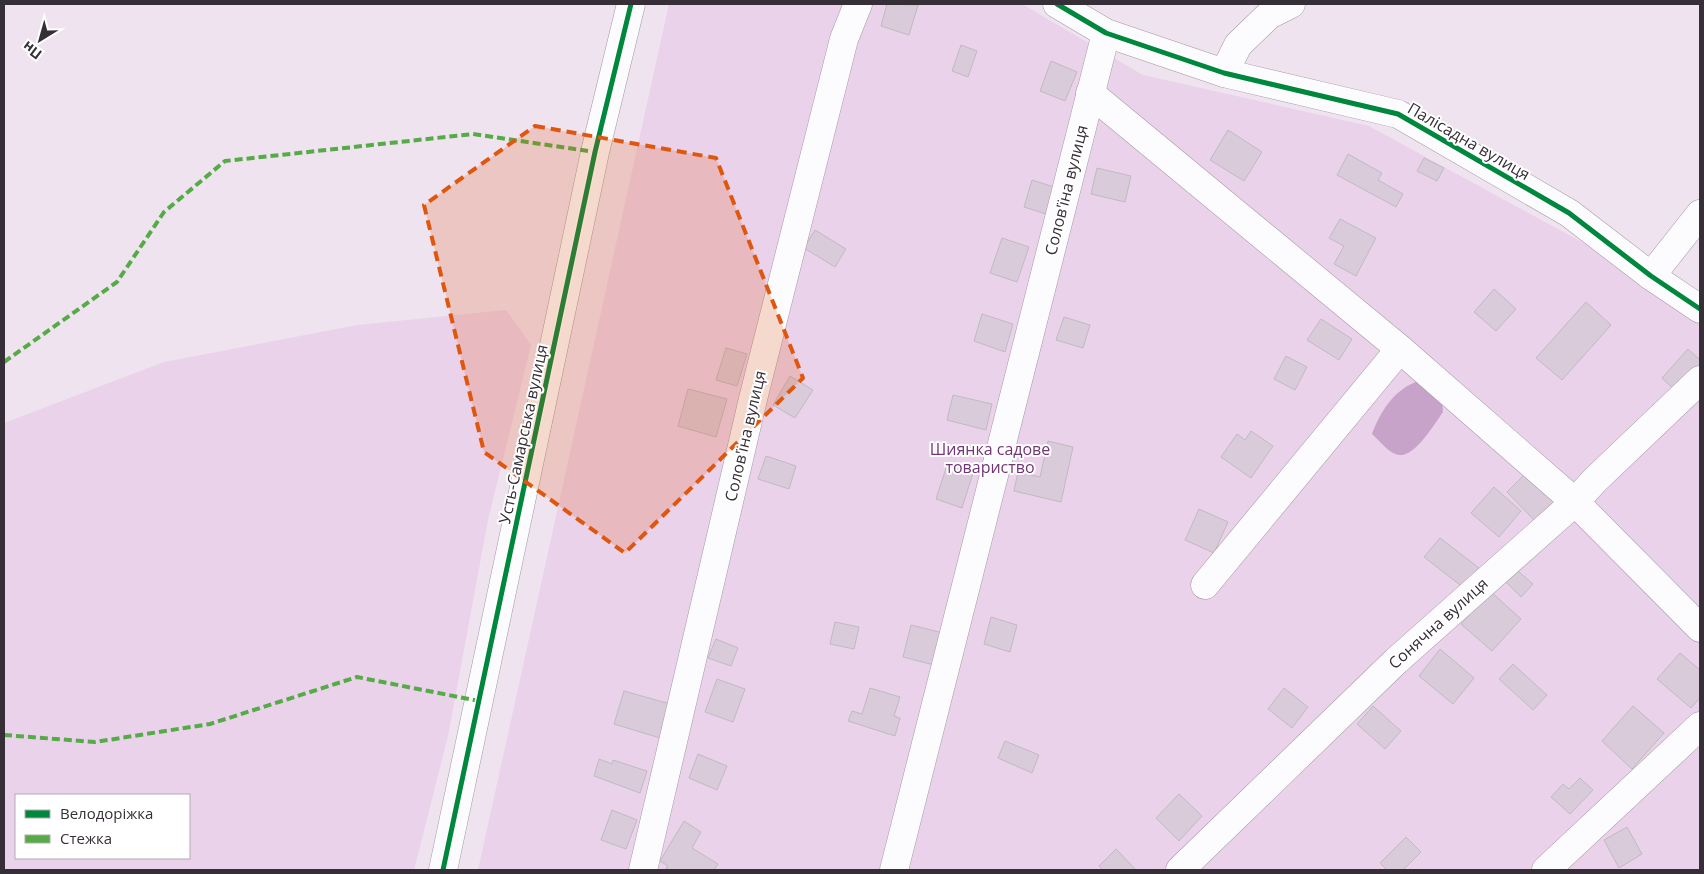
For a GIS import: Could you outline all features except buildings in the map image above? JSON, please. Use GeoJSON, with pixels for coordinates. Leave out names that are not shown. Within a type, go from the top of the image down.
{"type":"FeatureCollection","features":[{"type":"Feature","properties":{"kind":"street","name":"Усть-Самарська вулиця"},"geometry":{"type":"LineString","coordinates":[[443,870],[593,161],[631,4]]}},
{"type":"Feature","properties":{"kind":"street","name":"Солов'їна вулиця"},"geometry":{"type":"LineString","coordinates":[[643,870],[753,399],[844,39],[858,4]]}},
{"type":"Feature","properties":{"kind":"street","name":"Палісадна вулиця"},"geometry":{"type":"LineString","coordinates":[[1057,4],[1106,33],[1224,73],[1398,114],[1569,213],[1652,276],[1700,308]]}},
{"type":"Feature","properties":{"kind":"street"},"geometry":{"type":"LineString","coordinates":[[1224,73],[1238,45],[1269,15],[1291,4]]}},
{"type":"Feature","properties":{"kind":"street","name":"Солов'їна вулиця"},"geometry":{"type":"LineString","coordinates":[[894,870],[1106,33]]}},
{"type":"Feature","properties":{"kind":"street"},"geometry":{"type":"LineString","coordinates":[[1090,93],[1400,349],[1575,502],[1700,628]]}},
{"type":"Feature","properties":{"kind":"street"},"geometry":{"type":"LineString","coordinates":[[1652,276],[1700,214]]}},
{"type":"Feature","properties":{"kind":"street"},"geometry":{"type":"LineString","coordinates":[[1205,585],[1400,349]]}},
{"type":"Feature","properties":{"kind":"street","name":"Сонячна вулиця"},"geometry":{"type":"LineString","coordinates":[[1180,870],[1396,661],[1575,502],[1595,480],[1700,380]]}},
{"type":"Feature","properties":{"kind":"street"},"geometry":{"type":"LineString","coordinates":[[1546,870],[1700,726]]}},
{"type":"Feature","properties":{"kind":"highlighted area"},"geometry":{"type":"Polygon","coordinates":[[[535,126],[716,158],[803,378],[625,553],[484,452],[424,205],[535,126]]]}},
{"type":"Feature","properties":{"kind":"green space","name":"Шиянка садове товариство"},"geometry":{"type":"Polygon","coordinates":[[[669,4],[1022,4],[1143,75],[1369,126],[1622,264],[1700,315],[1700,870],[478,870],[669,4]]]}},
{"type":"Feature","properties":{"kind":"green space"},"geometry":{"type":"Polygon","coordinates":[[[506,310],[531,345],[488,520],[448,736],[414,870],[4,870],[4,423],[164,362],[358,325],[506,310]]]}},
{"type":"Feature","properties":{"kind":"shaded area"},"geometry":{"type":"Polygon","coordinates":[[[1419,381],[1442,400],[1443,412],[1419,445],[1406,454],[1396,454],[1372,434],[1379,417],[1396,395],[1410,384],[1419,381]]]}},
{"type":"Feature","properties":{"kind":"marked path"},"geometry":{"type":"LineString","coordinates":[[4,362],[117,282],[164,212],[225,161],[473,134],[595,152]]}},
{"type":"Feature","properties":{"kind":"marked path"},"geometry":{"type":"LineString","coordinates":[[4,735],[95,742],[210,724],[357,677],[479,701]]}},
{"type":"Feature","properties":{"kind":"cycle path"},"geometry":{"type":"LineString","coordinates":[[443,870],[595,152],[631,4]]}},
{"type":"Feature","properties":{"kind":"cycle path"},"geometry":{"type":"LineString","coordinates":[[1057,4],[1106,33],[1224,73],[1398,114],[1569,213],[1651,276],[1700,309]]}}]}
